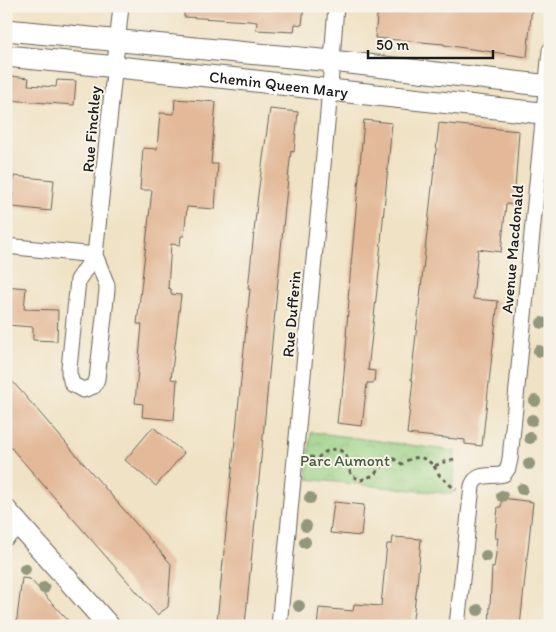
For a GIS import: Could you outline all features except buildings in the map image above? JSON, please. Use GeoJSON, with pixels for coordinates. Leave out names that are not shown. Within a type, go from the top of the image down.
{"type":"FeatureCollection","features":[{"type":"Feature","properties":{"kind":"street","name":"Rue Finchley"},"geometry":{"type":"LineString","coordinates":[[96,255],[121,6]]}},
{"type":"Feature","properties":{"kind":"street","name":"Rue Dufferin"},"geometry":{"type":"LineString","coordinates":[[278,626],[330,90],[336,6]]}},
{"type":"Feature","properties":{"kind":"street","name":"Chemin Queen Mary"},"geometry":{"type":"LineString","coordinates":[[6,30],[332,61],[548,85]]}},
{"type":"Feature","properties":{"kind":"street","name":"Avenue Macdonald"},"geometry":{"type":"LineString","coordinates":[[463,491],[478,477],[500,475],[506,472],[510,451],[546,114],[550,50]]}},
{"type":"Feature","properties":{"kind":"street","name":"Chemin Queen Mary"},"geometry":{"type":"LineString","coordinates":[[6,56],[238,78],[546,114]]}},
{"type":"Feature","properties":{"kind":"street"},"geometry":{"type":"LineString","coordinates":[[6,246],[96,255]]}},
{"type":"Feature","properties":{"kind":"street"},"geometry":{"type":"LineString","coordinates":[[96,255],[107,290],[97,379],[94,386],[83,390],[72,384],[69,368],[78,280],[96,255]]}},
{"type":"Feature","properties":{"kind":"street"},"geometry":{"type":"LineString","coordinates":[[457,626],[463,491]]}},
{"type":"Feature","properties":{"kind":"street"},"geometry":{"type":"LineString","coordinates":[[6,510],[13,532],[109,626]]}},
{"type":"Feature","properties":{"kind":"path"},"geometry":{"type":"LineString","coordinates":[[307,456],[318,458],[325,451],[335,448],[346,456],[350,473],[358,480],[374,475],[386,461],[391,459],[397,460],[402,464],[410,458],[420,457],[434,466],[440,476],[463,491]]}},
{"type":"Feature","properties":{"kind":"path"},"geometry":{"type":"LineString","coordinates":[[434,466],[455,459]]}},
{"type":"Feature","properties":{"kind":"green space","name":"Parc Aumont"},"geometry":{"type":"Polygon","coordinates":[[[311,432],[455,451],[452,494],[307,479],[311,432]]]}}]}
